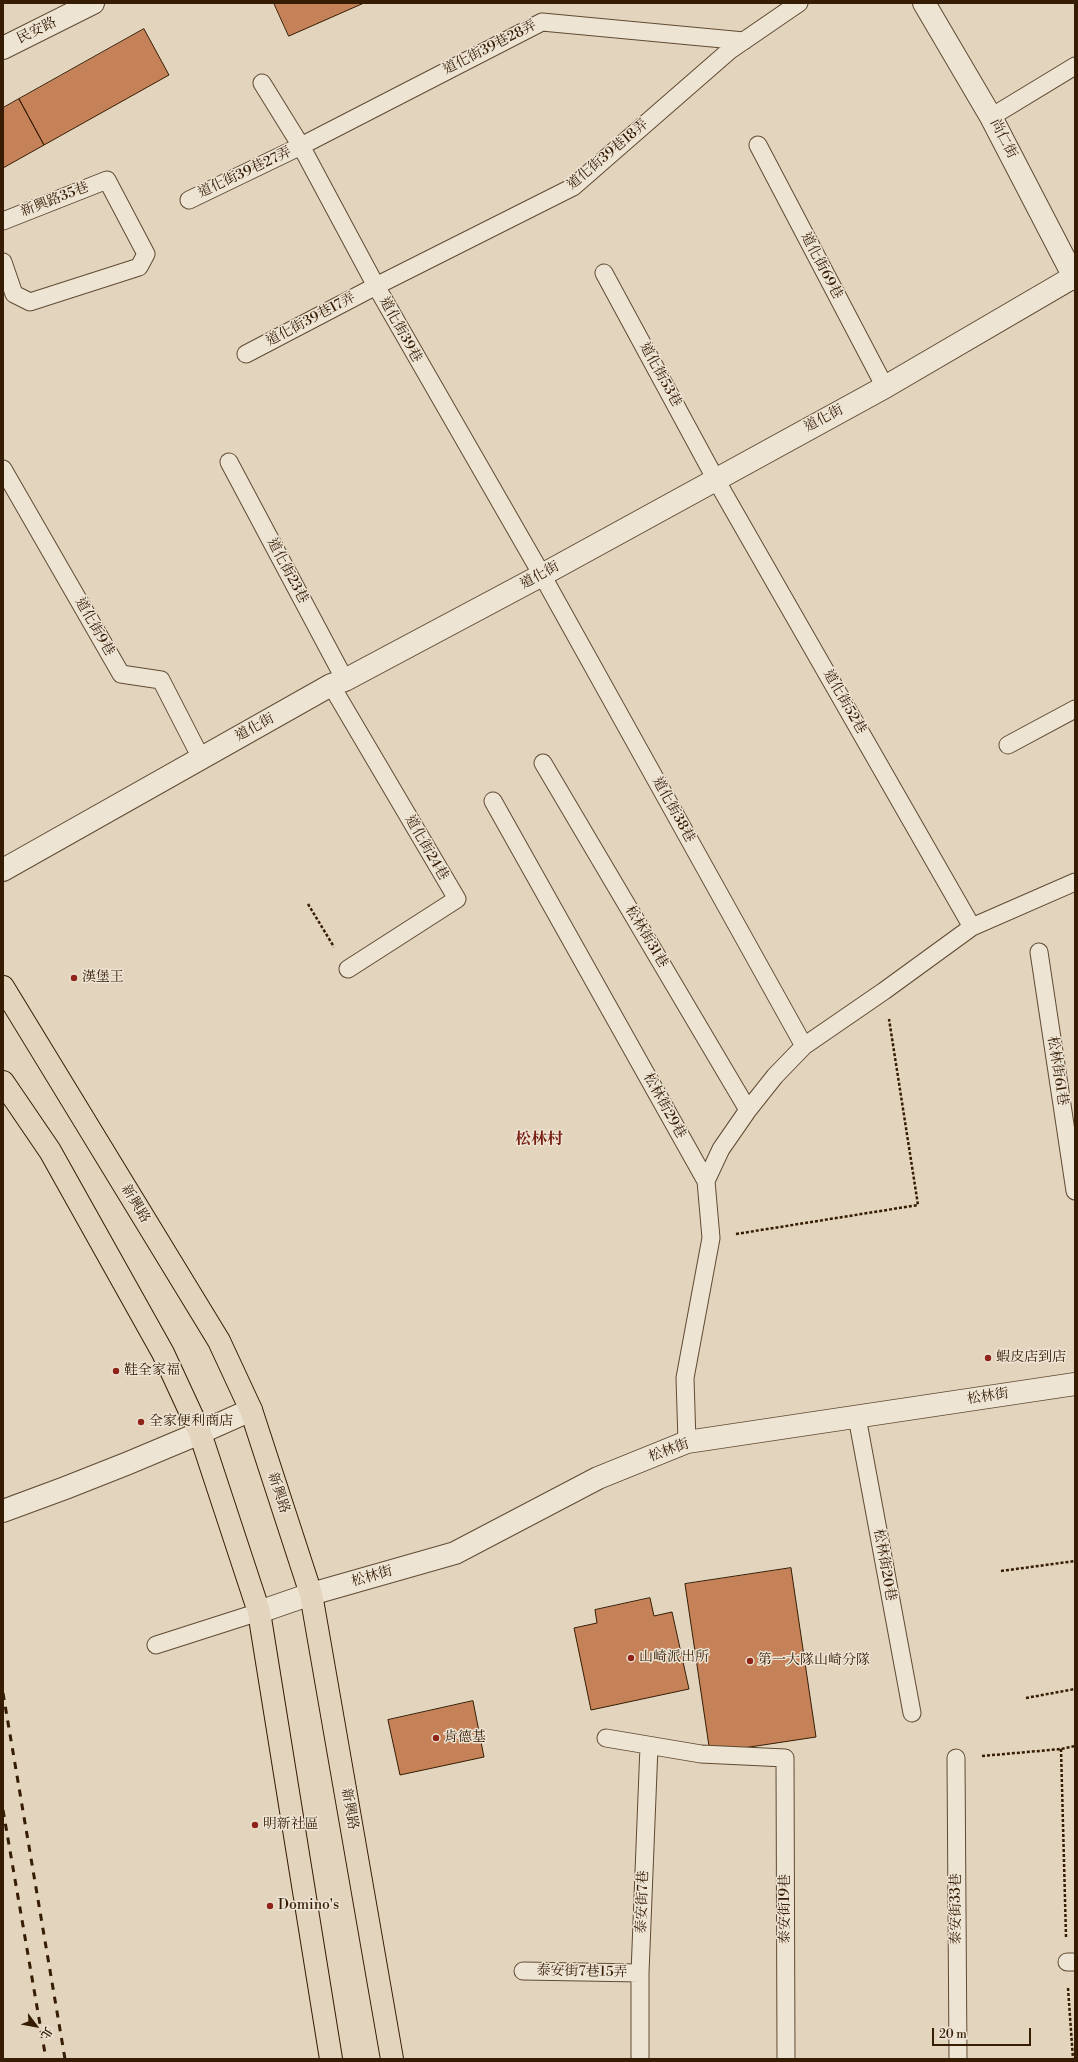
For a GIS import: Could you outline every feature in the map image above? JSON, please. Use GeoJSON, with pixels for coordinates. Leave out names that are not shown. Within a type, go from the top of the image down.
{"type":"FeatureCollection","features":[{"type":"Feature","properties":{"kind":"main road","name":"新興路"},"geometry":{"type":"LineString","coordinates":[[3,987],[219,1341],[251,1410],[311,1594],[392,2059]]}},
{"type":"Feature","properties":{"kind":"main road"},"geometry":{"type":"LineString","coordinates":[[3,1082],[50,1151],[164,1353],[200,1433],[259,1612],[331,2059]]}},
{"type":"Feature","properties":{"kind":"street","name":"民安路"},"geometry":{"type":"LineString","coordinates":[[3,48],[93,3]]}},
{"type":"Feature","properties":{"kind":"street","name":"尚仁街"},"geometry":{"type":"LineString","coordinates":[[924,3],[991,117],[1074,277]]}},
{"type":"Feature","properties":{"kind":"street","name":"道化街"},"geometry":{"type":"LineString","coordinates":[[3,870],[201,758],[338,683],[542,575],[884,387],[1074,277]]}},
{"type":"Feature","properties":{"kind":"street","name":"松林街"},"geometry":{"type":"LineString","coordinates":[[259,1612],[311,1594],[455,1553],[598,1478],[687,1442],[1075,1384]]}},
{"type":"Feature","properties":{"kind":"street"},"geometry":{"type":"LineString","coordinates":[[3,1511],[63,1490],[251,1410]]}},
{"type":"Feature","properties":{"kind":"lane","name":"道化街39巷18弄"},"geometry":{"type":"LineString","coordinates":[[376,286],[573,187],[729,51],[799,3]]}},
{"type":"Feature","properties":{"kind":"lane","name":"道化街39巷28弄"},"geometry":{"type":"LineString","coordinates":[[301,146],[542,22],[744,40]]}},
{"type":"Feature","properties":{"kind":"lane"},"geometry":{"type":"LineString","coordinates":[[991,117],[1075,66]]}},
{"type":"Feature","properties":{"kind":"lane","name":"道化街39巷"},"geometry":{"type":"LineString","coordinates":[[262,83],[301,146],[376,286],[542,575]]}},
{"type":"Feature","properties":{"kind":"lane","name":"道化街69巷"},"geometry":{"type":"LineString","coordinates":[[758,145],[884,387]]}},
{"type":"Feature","properties":{"kind":"lane","name":"道化街39巷27弄"},"geometry":{"type":"LineString","coordinates":[[189,200],[301,146]]}},
{"type":"Feature","properties":{"kind":"lane","name":"新興路35巷"},"geometry":{"type":"LineString","coordinates":[[3,221],[108,180],[146,254],[140,267],[30,302],[14,294],[3,262]]}},
{"type":"Feature","properties":{"kind":"lane","name":"道化街53巷"},"geometry":{"type":"LineString","coordinates":[[604,273],[716,478]]}},
{"type":"Feature","properties":{"kind":"lane","name":"道化街39巷17弄"},"geometry":{"type":"LineString","coordinates":[[246,354],[376,286]]}},
{"type":"Feature","properties":{"kind":"lane","name":"道化街23巷"},"geometry":{"type":"LineString","coordinates":[[229,462],[338,683]]}},
{"type":"Feature","properties":{"kind":"lane","name":"道化街9巷"},"geometry":{"type":"LineString","coordinates":[[3,469],[121,674],[161,680],[201,758]]}},
{"type":"Feature","properties":{"kind":"lane","name":"道化街52巷"},"geometry":{"type":"LineString","coordinates":[[716,478],[972,926]]}},
{"type":"Feature","properties":{"kind":"lane","name":"道化街38巷"},"geometry":{"type":"LineString","coordinates":[[542,575],[804,1046]]}},
{"type":"Feature","properties":{"kind":"lane","name":"道化街24巷"},"geometry":{"type":"LineString","coordinates":[[338,683],[456,899],[348,969]]}},
{"type":"Feature","properties":{"kind":"lane"},"geometry":{"type":"LineString","coordinates":[[1008,746],[1075,709]]}},
{"type":"Feature","properties":{"kind":"lane","name":"松林街31巷"},"geometry":{"type":"LineString","coordinates":[[543,764],[748,1110]]}},
{"type":"Feature","properties":{"kind":"lane","name":"松林街29巷"},"geometry":{"type":"LineString","coordinates":[[493,801],[706,1181],[711,1238],[685,1378],[687,1442]]}},
{"type":"Feature","properties":{"kind":"lane"},"geometry":{"type":"LineString","coordinates":[[706,1181],[721,1149],[748,1110],[775,1076],[804,1046],[884,991],[972,926],[1075,882]]}},
{"type":"Feature","properties":{"kind":"lane","name":"松林街61巷"},"geometry":{"type":"LineString","coordinates":[[1039,952],[1075,1191]]}},
{"type":"Feature","properties":{"kind":"lane","name":"松林街20巷"},"geometry":{"type":"LineString","coordinates":[[857,1417],[912,1713]]}},
{"type":"Feature","properties":{"kind":"lane"},"geometry":{"type":"LineString","coordinates":[[156,1645],[259,1612]]}},
{"type":"Feature","properties":{"kind":"lane"},"geometry":{"type":"LineString","coordinates":[[606,1738],[649,1746]]}},
{"type":"Feature","properties":{"kind":"lane","name":"泰安街19巷"},"geometry":{"type":"LineString","coordinates":[[649,1746],[701,1754],[786,1758],[786,2059]]}},
{"type":"Feature","properties":{"kind":"lane","name":"泰安街7巷"},"geometry":{"type":"LineString","coordinates":[[640,2059],[640,1974],[649,1746]]}},
{"type":"Feature","properties":{"kind":"lane","name":"泰安街33巷"},"geometry":{"type":"LineString","coordinates":[[956,1758],[958,2059]]}},
{"type":"Feature","properties":{"kind":"lane","name":"泰安街7巷15弄"},"geometry":{"type":"LineString","coordinates":[[523,1971],[640,1974]]}},
{"type":"Feature","properties":{"kind":"path"},"geometry":{"type":"LineString","coordinates":[[308,904],[348,969]]}},
{"type":"Feature","properties":{"kind":"path"},"geometry":{"type":"LineString","coordinates":[[711,1238],[918,1205],[884,991]]}},
{"type":"Feature","properties":{"kind":"path"},"geometry":{"type":"LineString","coordinates":[[1001,1571],[1075,1561]]}},
{"type":"Feature","properties":{"kind":"path"},"geometry":{"type":"LineString","coordinates":[[1026,1698],[1075,1689]]}},
{"type":"Feature","properties":{"kind":"path"},"geometry":{"type":"LineString","coordinates":[[956,1758],[1061,1749],[1075,1746]]}},
{"type":"Feature","properties":{"kind":"path"},"geometry":{"type":"LineString","coordinates":[[1061,1749],[1071,1962],[1073,2059]]}},
{"type":"Feature","properties":{"kind":"building"},"geometry":{"type":"Polygon","coordinates":[[[274,3],[364,3],[289,36],[274,3]]]}},
{"type":"Feature","properties":{"kind":"building"},"geometry":{"type":"Polygon","coordinates":[[[144,29],[169,75],[44,145],[19,99],[144,29]]]}},
{"type":"Feature","properties":{"kind":"building"},"geometry":{"type":"Polygon","coordinates":[[[19,99],[44,145],[3,168],[3,108],[19,99]]]}},
{"type":"Feature","properties":{"kind":"building","name":"第一大隊山崎分隊"},"geometry":{"type":"Polygon","coordinates":[[[791,1568],[816,1737],[710,1753],[685,1584],[791,1568]]]}},
{"type":"Feature","properties":{"kind":"building","name":"山崎派出所"},"geometry":{"type":"Polygon","coordinates":[[[650,1598],[654,1616],[672,1612],[689,1689],[591,1710],[574,1628],[597,1623],[595,1610],[650,1598]]]}},
{"type":"Feature","properties":{"kind":"building","name":"肯德基"},"geometry":{"type":"Polygon","coordinates":[[[473,1701],[484,1757],[400,1775],[388,1720],[473,1701]]]}},
{"type":"Feature","properties":{"kind":"railway"},"geometry":{"type":"LineString","coordinates":[[3,1693],[65,2059]]}},
{"type":"Feature","properties":{"kind":"railway"},"geometry":{"type":"LineString","coordinates":[[3,1810],[46,2059]]}},
{"type":"Feature","properties":{"kind":"place","name":"漢堡王"},"geometry":{"type":"Point","coordinates":[74,978]}},
{"type":"Feature","properties":{"kind":"place","name":"蝦皮店到店"},"geometry":{"type":"Point","coordinates":[988,1358]}},
{"type":"Feature","properties":{"kind":"place","name":"鞋全家福"},"geometry":{"type":"Point","coordinates":[116,1371]}},
{"type":"Feature","properties":{"kind":"place","name":"全家便利商店"},"geometry":{"type":"Point","coordinates":[141,1422]}},
{"type":"Feature","properties":{"kind":"place","name":"山崎派出所"},"geometry":{"type":"Point","coordinates":[631,1658]}},
{"type":"Feature","properties":{"kind":"place","name":"第一大隊山崎分隊"},"geometry":{"type":"Point","coordinates":[750,1661]}},
{"type":"Feature","properties":{"kind":"place","name":"肯德基"},"geometry":{"type":"Point","coordinates":[436,1738]}},
{"type":"Feature","properties":{"kind":"place","name":"明新社區"},"geometry":{"type":"Point","coordinates":[255,1825]}},
{"type":"Feature","properties":{"kind":"place","name":"Domino's"},"geometry":{"type":"Point","coordinates":[270,1906]}},
{"type":"Feature","properties":{"kind":"district","name":"松林村"},"geometry":{"type":"Point","coordinates":[539,1140]}}]}
